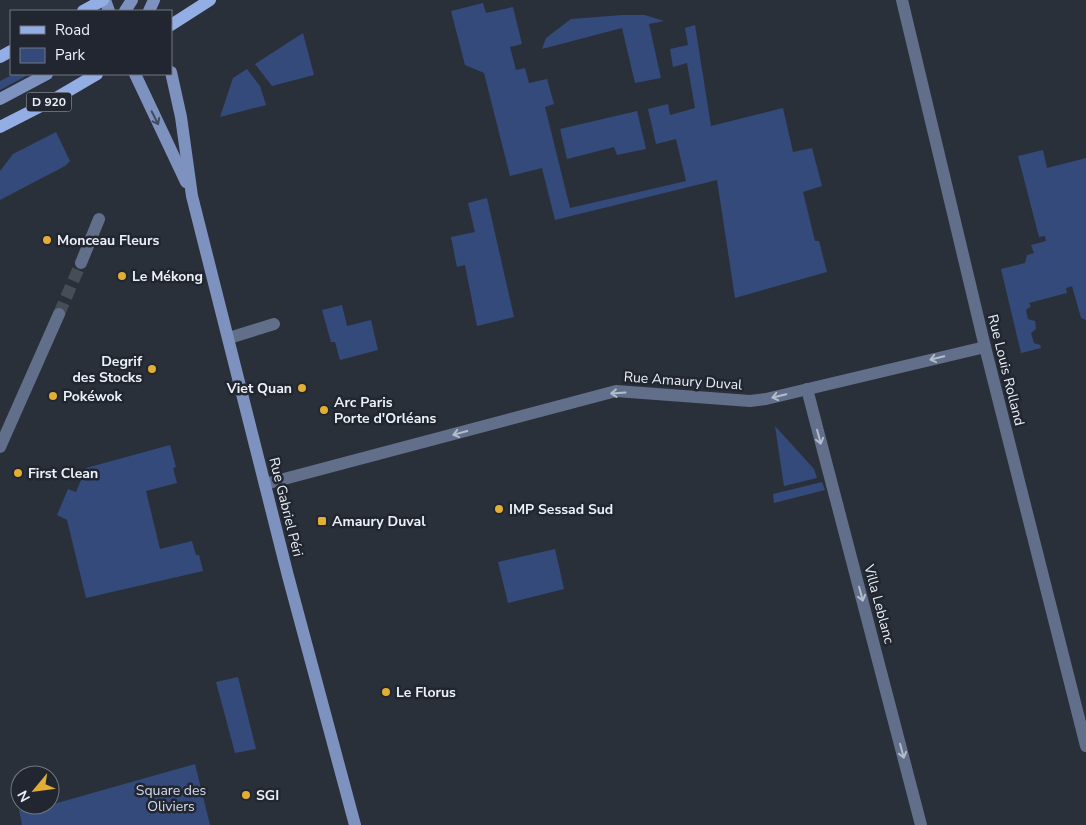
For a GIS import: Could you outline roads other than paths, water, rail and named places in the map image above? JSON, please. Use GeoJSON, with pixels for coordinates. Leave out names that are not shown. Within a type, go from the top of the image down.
{"type":"FeatureCollection","features":[{"type":"Feature","properties":{"kind":"main road"},"geometry":{"type":"LineString","coordinates":[[85,10],[104,0]]}},
{"type":"Feature","properties":{"kind":"main road"},"geometry":{"type":"LineString","coordinates":[[172,24],[210,0]]}},
{"type":"Feature","properties":{"kind":"main road"},"geometry":{"type":"LineString","coordinates":[[0,100],[45,75]]}},
{"type":"Feature","properties":{"kind":"main road","name":"D 920"},"geometry":{"type":"LineString","coordinates":[[0,127],[52,101],[95,75]]}},
{"type":"Feature","properties":{"kind":"main road","name":"Rue Gabriel Péri"},"geometry":{"type":"LineString","coordinates":[[135,75],[192,196]]}},
{"type":"Feature","properties":{"kind":"main road","name":"Rue Gabriel Péri"},"geometry":{"type":"LineString","coordinates":[[172,75],[182,117],[192,196],[265,484],[355,825]]}},
{"type":"Feature","properties":{"kind":"street","name":"Rue Louis Rolland"},"geometry":{"type":"LineString","coordinates":[[902,0],[985,347],[1086,746]]}},
{"type":"Feature","properties":{"kind":"street"},"geometry":{"type":"LineString","coordinates":[[81,263],[99,219]]}},
{"type":"Feature","properties":{"kind":"street"},"geometry":{"type":"LineString","coordinates":[[0,447],[59,314]]}},
{"type":"Feature","properties":{"kind":"street"},"geometry":{"type":"LineString","coordinates":[[228,338],[274,324]]}},
{"type":"Feature","properties":{"kind":"street","name":"Rue Amaury Duval"},"geometry":{"type":"LineString","coordinates":[[265,484],[616,391],[750,401],[808,390],[985,347]]}},
{"type":"Feature","properties":{"kind":"street","name":"Villa Leblanc"},"geometry":{"type":"LineString","coordinates":[[808,390],[922,825]]}},
{"type":"Feature","properties":{"kind":"tunnel"},"geometry":{"type":"LineString","coordinates":[[59,314],[81,263]]}},
{"type":"Feature","properties":{"kind":"place","name":"Monceau Fleurs"},"geometry":{"type":"Point","coordinates":[47,240]}},
{"type":"Feature","properties":{"kind":"place","name":"Le Mékong"},"geometry":{"type":"Point","coordinates":[122,276]}},
{"type":"Feature","properties":{"kind":"place","name":"Degrif des Stocks"},"geometry":{"type":"Point","coordinates":[152,369]}},
{"type":"Feature","properties":{"kind":"place","name":"Viet Quan"},"geometry":{"type":"Point","coordinates":[302,388]}},
{"type":"Feature","properties":{"kind":"place","name":"Pokéwok"},"geometry":{"type":"Point","coordinates":[53,396]}},
{"type":"Feature","properties":{"kind":"place","name":"Arc Paris Porte d'Orléans"},"geometry":{"type":"Point","coordinates":[324,410]}},
{"type":"Feature","properties":{"kind":"place","name":"First Clean"},"geometry":{"type":"Point","coordinates":[18,473]}},
{"type":"Feature","properties":{"kind":"place","name":"IMP Sessad Sud"},"geometry":{"type":"Point","coordinates":[499,509]}},
{"type":"Feature","properties":{"kind":"place","name":"Amaury Duval"},"geometry":{"type":"Point","coordinates":[322,521]}},
{"type":"Feature","properties":{"kind":"place","name":"Le Florus"},"geometry":{"type":"Point","coordinates":[386,692]}},
{"type":"Feature","properties":{"kind":"place","name":"SGI"},"geometry":{"type":"Point","coordinates":[246,795]}},
{"type":"Feature","properties":{"kind":"park label","name":"Square des Oliviers"},"geometry":{"type":"Point","coordinates":[171,798]}}]}
